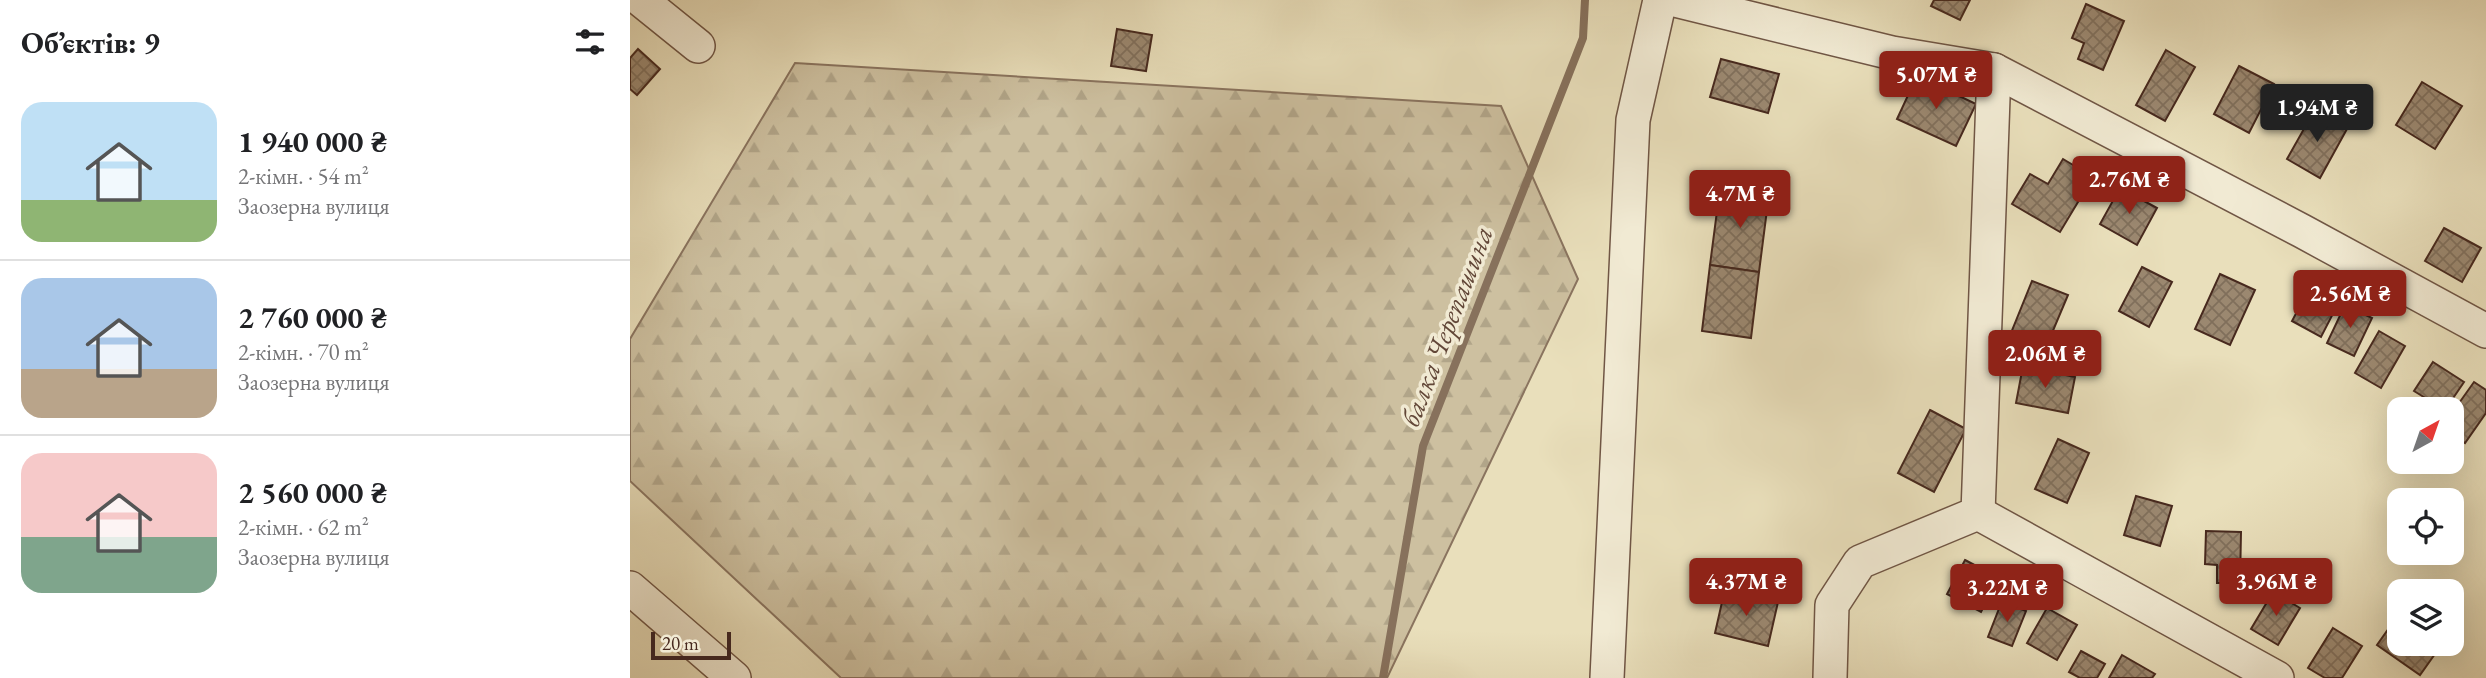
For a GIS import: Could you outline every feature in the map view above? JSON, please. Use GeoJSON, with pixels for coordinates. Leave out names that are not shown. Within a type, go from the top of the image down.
{"type":"FeatureCollection","features":[{"type":"Feature","properties":{"kind":"street"},"geometry":{"type":"LineString","coordinates":[[641,0],[698,46]]}},
{"type":"Feature","properties":{"kind":"street"},"geometry":{"type":"LineString","coordinates":[[1607,678],[1633,120],[1660,0]]}},
{"type":"Feature","properties":{"kind":"street"},"geometry":{"type":"LineString","coordinates":[[1675,0],[1892,53],[1994,70],[2302,231],[2486,331]]}},
{"type":"Feature","properties":{"kind":"street"},"geometry":{"type":"LineString","coordinates":[[1978,513],[1994,70]]}},
{"type":"Feature","properties":{"kind":"street"},"geometry":{"type":"LineString","coordinates":[[1830,678],[1832,605],[1860,562],[1978,513]]}},
{"type":"Feature","properties":{"kind":"street"},"geometry":{"type":"LineString","coordinates":[[1978,513],[2277,678]]}},
{"type":"Feature","properties":{"kind":"street"},"geometry":{"type":"LineString","coordinates":[[630,588],[734,678]]}},
{"type":"Feature","properties":{"kind":"green space"},"geometry":{"type":"Polygon","coordinates":[[[795,63],[1501,106],[1578,279],[1387,678],[841,678],[630,481],[630,339],[795,63]]]}},
{"type":"Feature","properties":{"kind":"building"},"geometry":{"type":"Polygon","coordinates":[[[1934,0],[1970,0],[1960,20],[1931,6],[1934,0]]]}},
{"type":"Feature","properties":{"kind":"building"},"geometry":{"type":"Polygon","coordinates":[[[2086,4],[2124,21],[2103,70],[2078,59],[2084,43],[2072,38],[2086,4]]]}},
{"type":"Feature","properties":{"kind":"building"},"geometry":{"type":"Polygon","coordinates":[[[1117,29],[1152,35],[1146,71],[1111,66],[1117,29]]]}},
{"type":"Feature","properties":{"kind":"building"},"geometry":{"type":"Polygon","coordinates":[[[638,49],[660,69],[637,95],[630,89],[630,58],[638,49]]]}},
{"type":"Feature","properties":{"kind":"building"},"geometry":{"type":"Polygon","coordinates":[[[2166,50],[2195,67],[2165,121],[2136,105],[2166,50]]]}},
{"type":"Feature","properties":{"kind":"building"},"geometry":{"type":"Polygon","coordinates":[[[1721,59],[1779,74],[1768,113],[1710,97],[1721,59]]]}},
{"type":"Feature","properties":{"kind":"building"},"geometry":{"type":"Polygon","coordinates":[[[2239,66],[2274,84],[2249,133],[2214,114],[2239,66]]]}},
{"type":"Feature","properties":{"kind":"building"},"geometry":{"type":"Polygon","coordinates":[[[1917,76],[1976,104],[1956,146],[1897,119],[1917,76]]]}},
{"type":"Feature","properties":{"kind":"building"},"geometry":{"type":"Polygon","coordinates":[[[2422,82],[2462,106],[2435,149],[2396,125],[2422,82]]]}},
{"type":"Feature","properties":{"kind":"building"},"geometry":{"type":"Polygon","coordinates":[[[2314,111],[2347,129],[2320,178],[2287,159],[2314,111]]]}},
{"type":"Feature","properties":{"kind":"building"},"geometry":{"type":"Polygon","coordinates":[[[2063,159],[2093,177],[2060,232],[2012,204],[2030,174],[2048,184],[2063,159]]]}},
{"type":"Feature","properties":{"kind":"building"},"geometry":{"type":"Polygon","coordinates":[[[1720,188],[1769,194],[1759,272],[1710,265],[1720,188]]]}},
{"type":"Feature","properties":{"kind":"building"},"geometry":{"type":"Polygon","coordinates":[[[2120,188],[2157,208],[2137,245],[2100,224],[2120,188]]]}},
{"type":"Feature","properties":{"kind":"building"},"geometry":{"type":"Polygon","coordinates":[[[2444,228],[2481,248],[2462,282],[2425,261],[2444,228]]]}},
{"type":"Feature","properties":{"kind":"building"},"geometry":{"type":"Polygon","coordinates":[[[1710,265],[1759,272],[1751,338],[1702,331],[1710,265]]]}},
{"type":"Feature","properties":{"kind":"building"},"geometry":{"type":"Polygon","coordinates":[[[2142,267],[2172,282],[2149,327],[2119,311],[2142,267]]]}},
{"type":"Feature","properties":{"kind":"building"},"geometry":{"type":"Polygon","coordinates":[[[2220,274],[2255,290],[2230,345],[2195,329],[2220,274]]]}},
{"type":"Feature","properties":{"kind":"building"},"geometry":{"type":"Polygon","coordinates":[[[2032,281],[2068,295],[2044,352],[2009,338],[2032,281]]]}},
{"type":"Feature","properties":{"kind":"building"},"geometry":{"type":"Polygon","coordinates":[[[2311,285],[2340,300],[2321,337],[2292,321],[2311,285]]]}},
{"type":"Feature","properties":{"kind":"building"},"geometry":{"type":"Polygon","coordinates":[[[2345,305],[2372,318],[2354,356],[2327,343],[2345,305]]]}},
{"type":"Feature","properties":{"kind":"building"},"geometry":{"type":"Polygon","coordinates":[[[2379,331],[2405,346],[2381,388],[2355,373],[2379,331]]]}},
{"type":"Feature","properties":{"kind":"building"},"geometry":{"type":"Polygon","coordinates":[[[2433,362],[2464,382],[2454,397],[2424,397],[2414,391],[2433,362]]]}},
{"type":"Feature","properties":{"kind":"building"},"geometry":{"type":"Polygon","coordinates":[[[2023,366],[2075,377],[2068,413],[2016,403],[2023,366]]]}},
{"type":"Feature","properties":{"kind":"building"},"geometry":{"type":"Polygon","coordinates":[[[2474,382],[2486,390],[2486,413],[2465,443],[2464,442],[2463,397],[2474,382]]]}},
{"type":"Feature","properties":{"kind":"building"},"geometry":{"type":"Polygon","coordinates":[[[1930,410],[1966,429],[1934,492],[1898,473],[1930,410]]]}},
{"type":"Feature","properties":{"kind":"building"},"geometry":{"type":"Polygon","coordinates":[[[2058,439],[2089,453],[2067,503],[2035,489],[2058,439]]]}},
{"type":"Feature","properties":{"kind":"building"},"geometry":{"type":"Polygon","coordinates":[[[2136,496],[2172,506],[2160,546],[2124,535],[2136,496]]]}},
{"type":"Feature","properties":{"kind":"building"},"geometry":{"type":"Polygon","coordinates":[[[2206,531],[2241,532],[2240,583],[2217,583],[2217,565],[2205,564],[2206,531]]]}},
{"type":"Feature","properties":{"kind":"building"},"geometry":{"type":"Polygon","coordinates":[[[1965,560],[1999,578],[1981,612],[1947,594],[1965,560]]]}},
{"type":"Feature","properties":{"kind":"building"},"geometry":{"type":"Polygon","coordinates":[[[1725,589],[1778,602],[1768,646],[1715,633],[1725,589]]]}},
{"type":"Feature","properties":{"kind":"building"},"geometry":{"type":"Polygon","coordinates":[[[2273,592],[2300,608],[2278,645],[2251,629],[2273,592]]]}},
{"type":"Feature","properties":{"kind":"building"},"geometry":{"type":"Polygon","coordinates":[[[2002,601],[2026,611],[2012,646],[1988,637],[2002,601]]]}},
{"type":"Feature","properties":{"kind":"building"},"geometry":{"type":"Polygon","coordinates":[[[2047,608],[2077,625],[2057,660],[2027,643],[2047,608]]]}},
{"type":"Feature","properties":{"kind":"building"},"geometry":{"type":"Polygon","coordinates":[[[2333,628],[2362,646],[2342,678],[2325,678],[2308,668],[2333,628]]]}},
{"type":"Feature","properties":{"kind":"building"},"geometry":{"type":"Polygon","coordinates":[[[2387,631],[2387,652],[2377,645],[2387,631]]]}},
{"type":"Feature","properties":{"kind":"building"},"geometry":{"type":"Polygon","coordinates":[[[2081,651],[2105,664],[2097,678],[2080,678],[2069,672],[2081,651]]]}},
{"type":"Feature","properties":{"kind":"building"},"geometry":{"type":"Polygon","coordinates":[[[2122,655],[2155,674],[2152,678],[2109,678],[2122,655]]]}},
{"type":"Feature","properties":{"kind":"building"},"geometry":{"type":"Polygon","coordinates":[[[2393,656],[2433,656],[2420,675],[2393,656]]]}},
{"type":"Feature","properties":{"kind":"waterway","name":"балка Черепашина"},"geometry":{"type":"LineString","coordinates":[[1383,678],[1423,446],[1583,38],[1585,0]]}}]}
